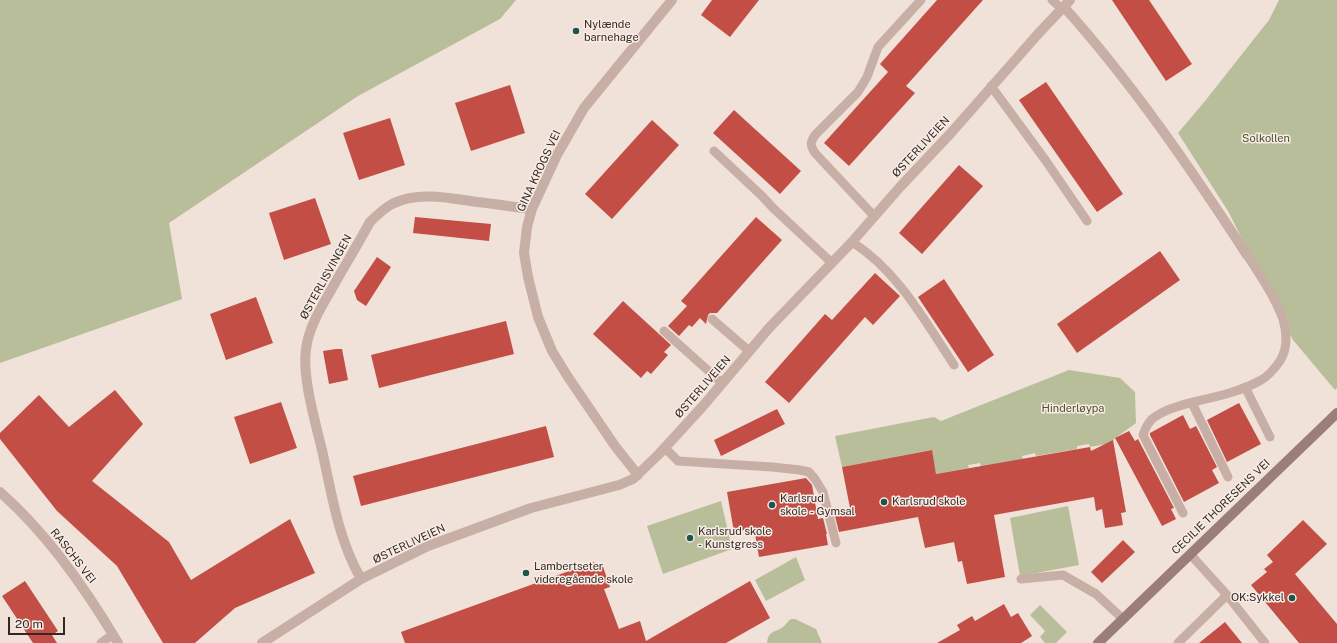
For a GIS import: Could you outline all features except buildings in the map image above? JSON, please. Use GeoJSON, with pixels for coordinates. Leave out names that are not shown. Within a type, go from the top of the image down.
{"type":"FeatureCollection","features":[{"type":"Feature","properties":{"kind":"street","name":"GINA KROGS VEI"},"geometry":{"type":"LineString","coordinates":[[638,475],[615,446],[568,377],[549,344],[538,317],[528,277],[524,253],[527,227],[532,209],[557,155],[584,108],[672,0]]}},
{"type":"Feature","properties":{"kind":"street","name":"ØSTERLIVEIEN"},"geometry":{"type":"LineString","coordinates":[[262,643],[361,579],[428,546],[531,508],[626,483],[638,475],[703,406],[769,328],[852,242],[900,187],[950,134],[1042,29],[1066,5]]}},
{"type":"Feature","properties":{"kind":"street"},"geometry":{"type":"LineString","coordinates":[[1066,5],[1149,110],[1212,200],[1247,255]]}},
{"type":"Feature","properties":{"kind":"street","name":"ØSTERLISVINGEN"},"geometry":{"type":"LineString","coordinates":[[361,579],[340,534],[314,417],[305,366],[306,348],[312,327],[322,305],[370,222],[381,211],[392,204],[407,199],[442,197],[532,209]]}},
{"type":"Feature","properties":{"kind":"street","name":"CECILIE THORESENS VEI"},"geometry":{"type":"LineString","coordinates":[[1098,643],[1337,413]]}},
{"type":"Feature","properties":{"kind":"street","name":"RASCHS VEI"},"geometry":{"type":"LineString","coordinates":[[0,492],[30,520],[83,586],[115,639]]}},
{"type":"Feature","properties":{"kind":"lane"},"geometry":{"type":"LineString","coordinates":[[874,216],[815,153],[810,147],[810,142],[815,135],[858,92],[867,77],[878,47],[922,0]]}},
{"type":"Feature","properties":{"kind":"lane"},"geometry":{"type":"LineString","coordinates":[[1052,0],[1066,5]]}},
{"type":"Feature","properties":{"kind":"lane"},"geometry":{"type":"LineString","coordinates":[[991,86],[1046,161],[1087,221]]}},
{"type":"Feature","properties":{"kind":"lane"},"geometry":{"type":"LineString","coordinates":[[714,151],[832,263]]}},
{"type":"Feature","properties":{"kind":"lane"},"geometry":{"type":"LineString","coordinates":[[852,242],[862,248],[880,264],[899,286],[923,318],[954,365]]}},
{"type":"Feature","properties":{"kind":"lane"},"geometry":{"type":"LineString","coordinates":[[1183,513],[1143,435],[1145,427],[1152,420],[1165,412],[1229,393],[1262,380],[1270,374],[1282,357],[1286,345],[1286,332],[1283,319],[1261,277],[1247,255]]}},
{"type":"Feature","properties":{"kind":"lane"},"geometry":{"type":"LineString","coordinates":[[712,318],[749,351]]}},
{"type":"Feature","properties":{"kind":"lane"},"geometry":{"type":"LineString","coordinates":[[664,331],[722,383]]}},
{"type":"Feature","properties":{"kind":"lane"},"geometry":{"type":"LineString","coordinates":[[1245,387],[1270,437]]}},
{"type":"Feature","properties":{"kind":"lane"},"geometry":{"type":"LineString","coordinates":[[1192,403],[1228,477]]}},
{"type":"Feature","properties":{"kind":"lane"},"geometry":{"type":"LineString","coordinates":[[665,448],[678,461],[772,466],[808,472],[816,479],[823,492],[836,543]]}},
{"type":"Feature","properties":{"kind":"lane"},"geometry":{"type":"LineString","coordinates":[[1190,554],[1227,595],[1265,643]]}},
{"type":"Feature","properties":{"kind":"lane"},"geometry":{"type":"LineString","coordinates":[[1020,579],[1063,575],[1096,594],[1123,619]]}},
{"type":"Feature","properties":{"kind":"lane"},"geometry":{"type":"LineString","coordinates":[[1178,643],[1227,595]]}},
{"type":"Feature","properties":{"kind":"lane"},"geometry":{"type":"LineString","coordinates":[[101,643],[115,639]]}},
{"type":"Feature","properties":{"kind":"green space"},"geometry":{"type":"Polygon","coordinates":[[[0,0],[516,0],[500,19],[358,96],[169,223],[182,299],[0,363],[0,0]]]}},
{"type":"Feature","properties":{"kind":"green space","name":"Solkollen"},"geometry":{"type":"Polygon","coordinates":[[[1279,0],[1337,0],[1337,388],[1335,390],[1293,340],[1228,211],[1178,133],[1269,20],[1279,0]]]}},
{"type":"Feature","properties":{"kind":"green space","name":"Hinderløypa"},"geometry":{"type":"Polygon","coordinates":[[[1069,370],[1120,378],[1135,392],[1136,423],[1114,439],[1112,443],[1090,447],[1089,444],[1077,446],[1077,449],[1036,456],[1035,453],[1022,456],[1023,459],[981,467],[980,463],[968,465],[969,468],[936,474],[931,450],[842,467],[835,436],[934,417],[941,421],[1069,370]]]}},
{"type":"Feature","properties":{"kind":"green space","name":"Karlsrud skole - Kunstgress"},"geometry":{"type":"Polygon","coordinates":[[[721,501],[732,549],[663,574],[647,526],[721,501]]]}},
{"type":"Feature","properties":{"kind":"green space"},"geometry":{"type":"Polygon","coordinates":[[[1068,506],[1079,565],[1020,576],[1010,518],[1068,506]]]}},
{"type":"Feature","properties":{"kind":"green space"},"geometry":{"type":"Polygon","coordinates":[[[796,557],[805,580],[766,601],[755,580],[796,557]]]}},
{"type":"Feature","properties":{"kind":"green space"},"geometry":{"type":"Polygon","coordinates":[[[1040,605],[1067,632],[1056,643],[1045,643],[1040,637],[1045,631],[1030,615],[1040,605]]]}},
{"type":"Feature","properties":{"kind":"green space"},"geometry":{"type":"Polygon","coordinates":[[[791,619],[795,619],[816,629],[822,643],[767,643],[771,633],[784,626],[791,619]]]}},
{"type":"Feature","properties":{"kind":"place","name":"Nylænde barnehage"},"geometry":{"type":"Point","coordinates":[576,31]}},
{"type":"Feature","properties":{"kind":"place","name":"Karlsrud skole"},"geometry":{"type":"Point","coordinates":[884,502]}},
{"type":"Feature","properties":{"kind":"place","name":"Karlsrud skole - Gymsal"},"geometry":{"type":"Point","coordinates":[772,505]}},
{"type":"Feature","properties":{"kind":"place","name":"Karlsrud skole - Kunstgress"},"geometry":{"type":"Point","coordinates":[690,538]}},
{"type":"Feature","properties":{"kind":"place","name":"Lambertseter videregående skole"},"geometry":{"type":"Point","coordinates":[526,573]}},
{"type":"Feature","properties":{"kind":"place","name":"OK:Sykkel"},"geometry":{"type":"Point","coordinates":[1292,598]}}]}
